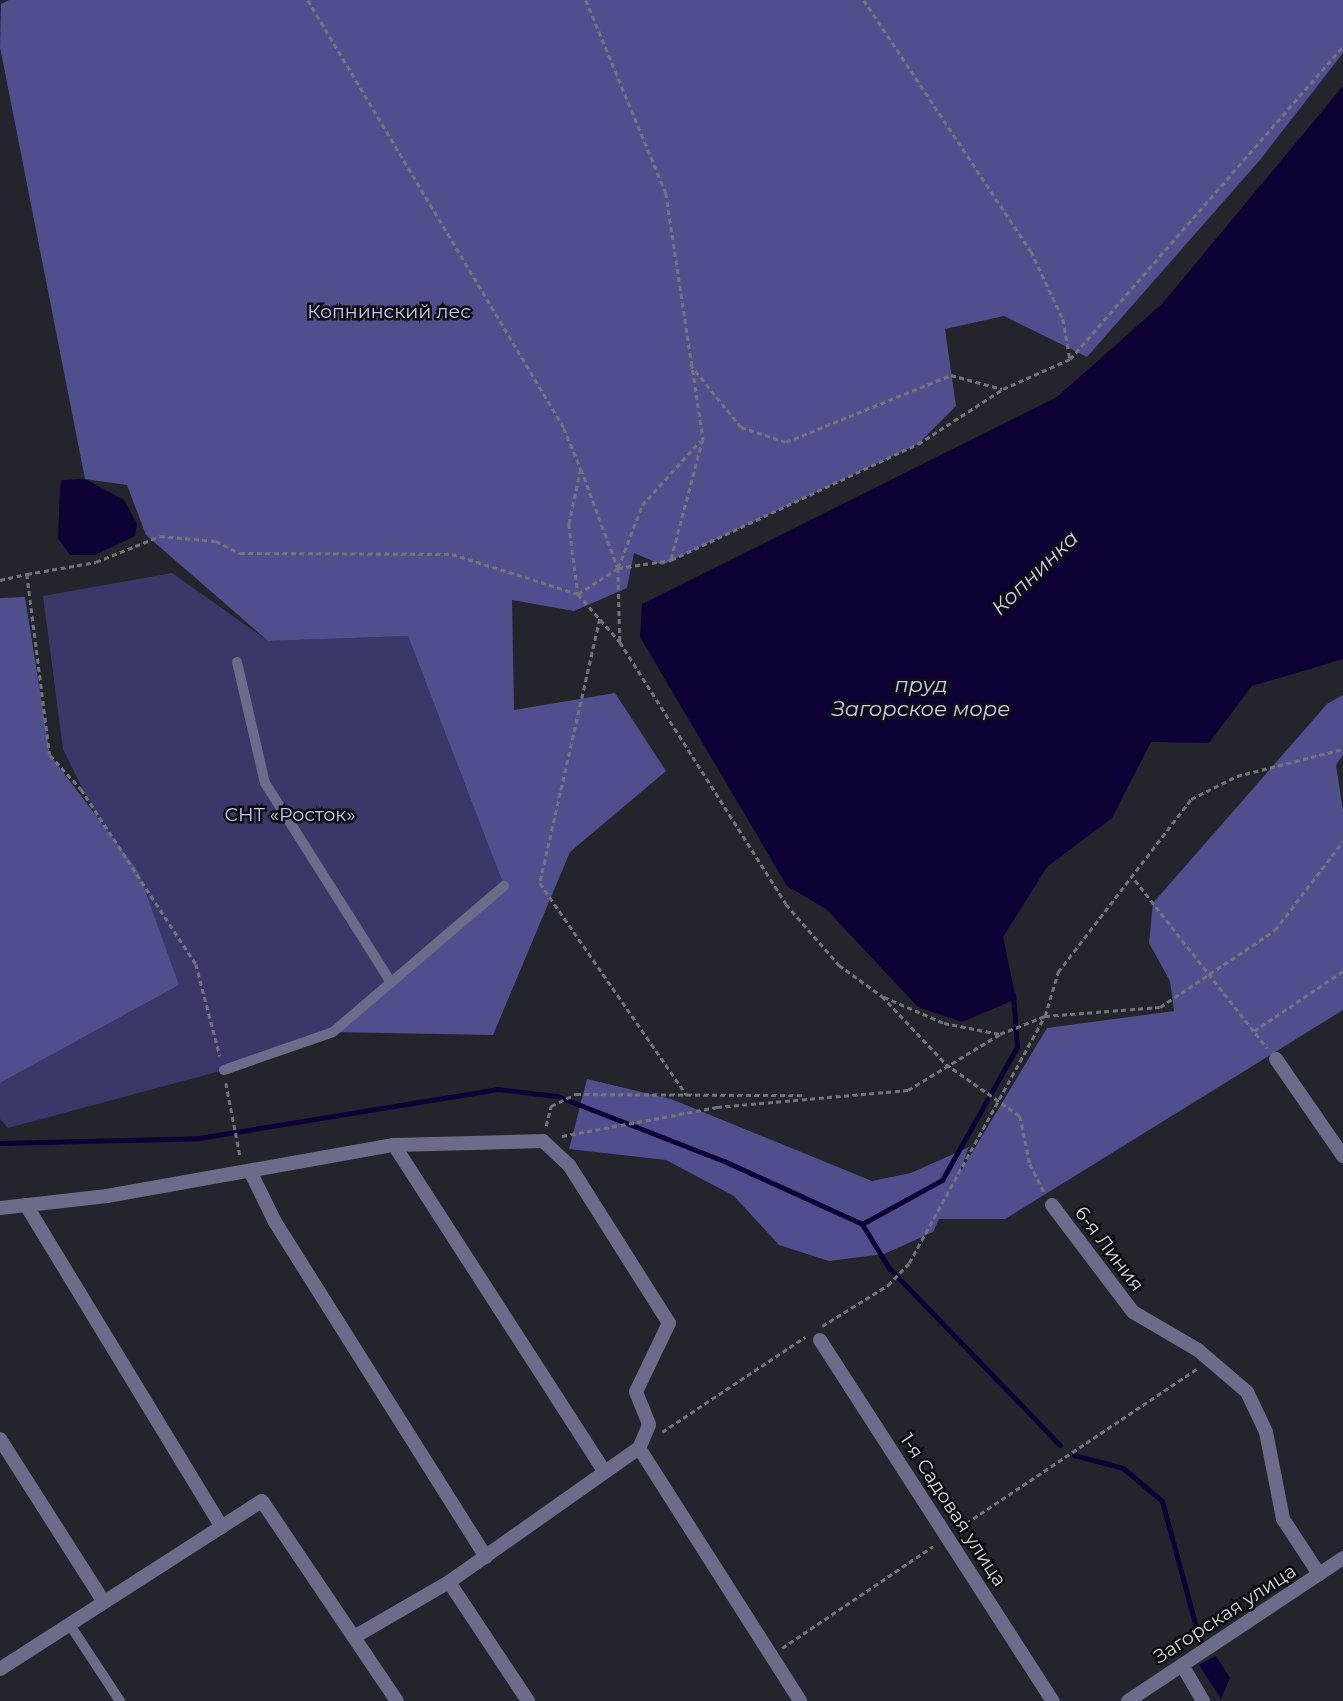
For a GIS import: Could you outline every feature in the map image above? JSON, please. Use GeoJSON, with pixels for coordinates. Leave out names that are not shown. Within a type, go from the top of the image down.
{"type":"FeatureCollection","features":[{"type":"Feature","properties":{"kind":"street"},"geometry":{"type":"LineString","coordinates":[[1276,1059],[1343,1156]]}},
{"type":"Feature","properties":{"kind":"street"},"geometry":{"type":"LineString","coordinates":[[0,1208],[251,1173],[394,1145],[543,1140],[569,1165],[669,1323],[636,1392],[649,1425],[639,1448],[449,1582],[356,1636]]}},
{"type":"Feature","properties":{"kind":"street"},"geometry":{"type":"LineString","coordinates":[[394,1145],[604,1471]]}},
{"type":"Feature","properties":{"kind":"street"},"geometry":{"type":"LineString","coordinates":[[251,1173],[275,1222],[486,1556]]}},
{"type":"Feature","properties":{"kind":"street"},"geometry":{"type":"LineString","coordinates":[[26,1205],[222,1527]]}},
{"type":"Feature","properties":{"kind":"street","name":"6-я Линия"},"geometry":{"type":"LineString","coordinates":[[1052,1205],[1133,1312],[1210,1360],[1247,1392],[1266,1432],[1283,1519],[1319,1574]]}},
{"type":"Feature","properties":{"kind":"street","name":"1-я Садовая улица"},"geometry":{"type":"LineString","coordinates":[[820,1340],[1054,1701]]}},
{"type":"Feature","properties":{"kind":"street"},"geometry":{"type":"LineString","coordinates":[[0,1439],[104,1602]]}},
{"type":"Feature","properties":{"kind":"street"},"geometry":{"type":"LineString","coordinates":[[639,1448],[800,1701]]}},
{"type":"Feature","properties":{"kind":"street"},"geometry":{"type":"LineString","coordinates":[[0,1670],[262,1501],[356,1636],[397,1701]]}},
{"type":"Feature","properties":{"kind":"street","name":"Загорская улица"},"geometry":{"type":"LineString","coordinates":[[1128,1701],[1343,1558]]}},
{"type":"Feature","properties":{"kind":"street"},"geometry":{"type":"LineString","coordinates":[[449,1582],[528,1701]]}},
{"type":"Feature","properties":{"kind":"street"},"geometry":{"type":"LineString","coordinates":[[1182,1665],[1203,1701]]}},
{"type":"Feature","properties":{"kind":"lane"},"geometry":{"type":"LineString","coordinates":[[237,662],[265,783],[391,982]]}},
{"type":"Feature","properties":{"kind":"lane"},"geometry":{"type":"LineString","coordinates":[[224,1070],[333,1032],[504,886]]}},
{"type":"Feature","properties":{"kind":"lane"},"geometry":{"type":"LineString","coordinates":[[70,1625],[120,1701]]}},
{"type":"Feature","properties":{"kind":"path"},"geometry":{"type":"LineString","coordinates":[[308,0],[444,236],[489,294],[580,469],[618,568],[620,642]]}},
{"type":"Feature","properties":{"kind":"path"},"geometry":{"type":"LineString","coordinates":[[586,0],[666,193],[688,361],[703,439],[671,560]]}},
{"type":"Feature","properties":{"kind":"path"},"geometry":{"type":"LineString","coordinates":[[864,0],[1031,251],[1063,319],[1070,359]]}},
{"type":"Feature","properties":{"kind":"path"},"geometry":{"type":"LineString","coordinates":[[578,594],[618,568],[671,560],[918,444],[1003,389],[1070,359],[1343,46]]}},
{"type":"Feature","properties":{"kind":"path"},"geometry":{"type":"LineString","coordinates":[[688,361],[741,427],[786,442],[951,374],[1003,389]]}},
{"type":"Feature","properties":{"kind":"path"},"geometry":{"type":"LineString","coordinates":[[618,568],[642,505],[703,439]]}},
{"type":"Feature","properties":{"kind":"path"},"geometry":{"type":"LineString","coordinates":[[578,594],[569,524],[580,469]]}},
{"type":"Feature","properties":{"kind":"path"},"geometry":{"type":"LineString","coordinates":[[0,580],[96,562],[160,536],[216,541],[240,553],[452,554],[578,594],[620,642],[786,904],[839,965],[882,996],[946,1064],[1020,1116],[1030,1164],[1052,1205]]}},
{"type":"Feature","properties":{"kind":"path"},"geometry":{"type":"LineString","coordinates":[[27,574],[50,755],[81,789],[197,964],[224,1070],[242,1166],[251,1173]]}},
{"type":"Feature","properties":{"kind":"path"},"geometry":{"type":"LineString","coordinates":[[600,619],[540,883],[687,1095]]}},
{"type":"Feature","properties":{"kind":"path"},"geometry":{"type":"LineString","coordinates":[[639,1448],[888,1285],[909,1263],[995,1098],[1045,1016],[1059,972],[1134,879],[1191,799],[1237,776],[1343,748]]}},
{"type":"Feature","properties":{"kind":"path"},"geometry":{"type":"LineString","coordinates":[[805,1095],[543,1140],[551,1106],[576,1094],[805,1095],[908,1090],[946,1064],[1000,1034],[1036,1018],[1160,1007],[1275,930],[1343,841]]}},
{"type":"Feature","properties":{"kind":"path"},"geometry":{"type":"LineString","coordinates":[[1134,879],[1276,1059]]}},
{"type":"Feature","properties":{"kind":"path"},"geometry":{"type":"LineString","coordinates":[[1254,1031],[1343,971]]}},
{"type":"Feature","properties":{"kind":"path"},"geometry":{"type":"LineString","coordinates":[[882,996],[944,1023],[1000,1034]]}},
{"type":"Feature","properties":{"kind":"path"},"geometry":{"type":"LineString","coordinates":[[771,1656],[1210,1360]]}},
{"type":"Feature","properties":{"kind":"green space","name":"Копнинский лес"},"geometry":{"type":"Polygon","coordinates":[[[9,0],[1343,0],[1343,53],[1260,160],[1087,357],[1004,316],[945,329],[956,406],[918,444],[662,565],[634,553],[627,588],[574,611],[512,600],[514,710],[615,693],[666,771],[570,852],[493,1035],[333,1032],[504,886],[408,636],[268,641],[146,535],[127,485],[85,479],[0,47],[1,4],[9,0]]]}},
{"type":"Feature","properties":{"kind":"green space","name":"СНТ «Росток»"},"geometry":{"type":"Polygon","coordinates":[[[172,573],[268,641],[408,636],[504,886],[333,1032],[224,1070],[8,1128],[0,1119],[0,1083],[179,985],[63,749],[43,596],[172,573]]]}},
{"type":"Feature","properties":{"kind":"green space"},"geometry":{"type":"Polygon","coordinates":[[[25,597],[50,755],[138,871],[179,985],[0,1083],[0,598],[25,597]]]}},
{"type":"Feature","properties":{"kind":"green space"},"geometry":{"type":"Polygon","coordinates":[[[1343,695],[1343,755],[1336,765],[1343,811],[1343,1010],[1005,1219],[939,1219],[933,1232],[884,1254],[829,1261],[779,1245],[734,1196],[666,1160],[569,1149],[587,1079],[671,1099],[872,1181],[911,1173],[969,1147],[958,1176],[1047,1028],[1174,1011],[1170,981],[1149,943],[1153,903],[1327,704],[1343,695]]]}},
{"type":"Feature","properties":{"kind":"water","name":"пруд Загорское море"},"geometry":{"type":"Polygon","coordinates":[[[1343,86],[1343,659],[1252,686],[1209,743],[1151,742],[1112,818],[1047,867],[1003,937],[1016,999],[962,1022],[918,1007],[826,909],[787,886],[640,637],[642,604],[1057,397],[1162,304],[1343,86]]]}},
{"type":"Feature","properties":{"kind":"water"},"geometry":{"type":"Polygon","coordinates":[[[85,479],[124,500],[137,524],[135,536],[95,555],[70,555],[58,538],[60,487],[62,480],[85,479]]]}},
{"type":"Feature","properties":{"kind":"water"},"geometry":{"type":"Polygon","coordinates":[[[1216,1656],[1230,1678],[1221,1699],[1199,1665],[1216,1656]]]}},
{"type":"Feature","properties":{"kind":"waterway"},"geometry":{"type":"LineString","coordinates":[[0,1143],[199,1138],[497,1089],[557,1096],[724,1161],[862,1224],[942,1180],[1017,1047],[1013,994]]}},
{"type":"Feature","properties":{"kind":"waterway"},"geometry":{"type":"LineString","coordinates":[[862,1224],[889,1268],[1060,1445]]}},
{"type":"Feature","properties":{"kind":"waterway"},"geometry":{"type":"LineString","coordinates":[[1074,1455],[1123,1468],[1162,1501],[1201,1646]]}},
{"type":"Feature","properties":{"kind":"water label","name":"Копнинка"},"geometry":{"type":"Point","coordinates":[1035,573]}}]}
